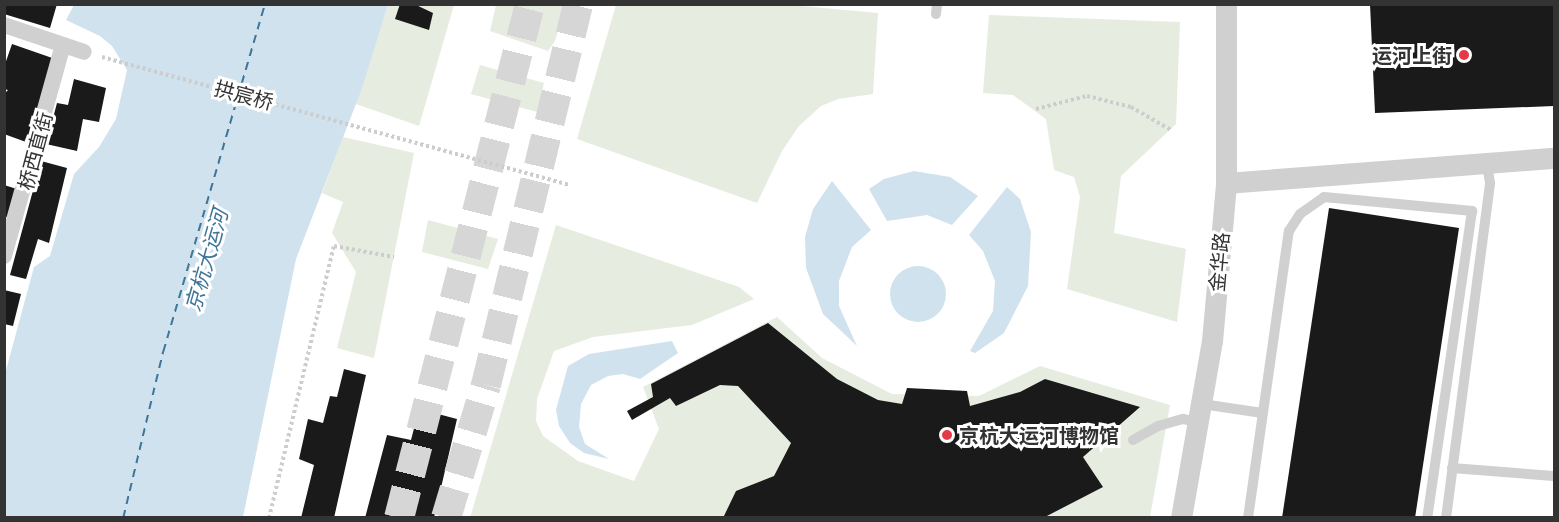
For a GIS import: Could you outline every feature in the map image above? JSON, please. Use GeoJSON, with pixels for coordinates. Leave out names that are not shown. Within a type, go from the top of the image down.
{"type":"FeatureCollection","features":[{"type":"Feature","properties":{"kind":"street","name":"金华路"},"geometry":{"type":"LineString","coordinates":[[1180,518],[1212,341],[1226,183],[1226,4]]}},
{"type":"Feature","properties":{"kind":"street"},"geometry":{"type":"LineString","coordinates":[[4,25],[84,52]]}},
{"type":"Feature","properties":{"kind":"street","name":"桥西直街"},"geometry":{"type":"LineString","coordinates":[[4,256],[9,226],[63,45]]}},
{"type":"Feature","properties":{"kind":"street"},"geometry":{"type":"LineString","coordinates":[[1226,183],[1554,158]]}},
{"type":"Feature","properties":{"kind":"lane"},"geometry":{"type":"LineString","coordinates":[[1446,518],[1490,183],[1487,163]]}},
{"type":"Feature","properties":{"kind":"lane"},"geometry":{"type":"LineString","coordinates":[[1248,518],[1289,231],[1300,214],[1324,197],[1472,211],[1427,518]]}},
{"type":"Feature","properties":{"kind":"lane"},"geometry":{"type":"LineString","coordinates":[[1133,440],[1158,426],[1200,413],[1262,413]]}},
{"type":"Feature","properties":{"kind":"lane"},"geometry":{"type":"LineString","coordinates":[[1452,468],[1554,476]]}},
{"type":"Feature","properties":{"kind":"path","name":"拱宸桥"},"geometry":{"type":"LineString","coordinates":[[84,52],[404,137],[569,185]]}},
{"type":"Feature","properties":{"kind":"path"},"geometry":{"type":"LineString","coordinates":[[1036,109],[1087,96],[1131,107],[1171,130]]}},
{"type":"Feature","properties":{"kind":"path"},"geometry":{"type":"LineString","coordinates":[[269,518],[334,246],[394,257]]}},
{"type":"Feature","properties":{"kind":"shaded area"},"geometry":{"type":"Polygon","coordinates":[[[496,4],[566,5],[555,41],[548,51],[490,31],[496,4]]]}},
{"type":"Feature","properties":{"kind":"shaded area"},"geometry":{"type":"Polygon","coordinates":[[[388,5],[454,5],[419,126],[356,104],[388,5]]]}},
{"type":"Feature","properties":{"kind":"shaded area"},"geometry":{"type":"Polygon","coordinates":[[[616,5],[791,5],[878,13],[873,94],[838,99],[821,106],[799,126],[782,151],[757,203],[577,139],[616,5]]]}},
{"type":"Feature","properties":{"kind":"shaded area"},"geometry":{"type":"Polygon","coordinates":[[[989,15],[1180,22],[1176,124],[1121,176],[1114,233],[1186,249],[1177,322],[1067,289],[1080,197],[1074,177],[1054,170],[1046,119],[1013,95],[983,93],[989,15]]]}},
{"type":"Feature","properties":{"kind":"shaded area"},"geometry":{"type":"Polygon","coordinates":[[[480,65],[544,83],[537,112],[471,94],[480,65]]]}},
{"type":"Feature","properties":{"kind":"shaded area"},"geometry":{"type":"Polygon","coordinates":[[[343,137],[414,153],[374,358],[337,348],[356,272],[332,233],[343,202],[322,193],[343,137]]]}},
{"type":"Feature","properties":{"kind":"shaded area"},"geometry":{"type":"Polygon","coordinates":[[[428,220],[498,239],[488,269],[422,252],[428,220]]]}},
{"type":"Feature","properties":{"kind":"shaded area"},"geometry":{"type":"Polygon","coordinates":[[[556,225],[739,287],[754,299],[692,325],[593,337],[554,351],[537,399],[536,421],[543,436],[578,461],[634,481],[659,429],[643,387],[777,317],[822,358],[892,394],[979,396],[1040,366],[1170,405],[1150,517],[470,518],[556,225]]]}},
{"type":"Feature","properties":{"kind":"water","name":"京杭大运河"},"geometry":{"type":"Polygon","coordinates":[[[74,5],[388,5],[361,91],[296,259],[243,517],[5,517],[5,374],[34,267],[50,256],[74,174],[99,147],[116,119],[127,70],[112,46],[100,36],[66,20],[74,5]]]}},
{"type":"Feature","properties":{"kind":"water"},"geometry":{"type":"Polygon","coordinates":[[[914,171],[950,177],[978,196],[952,225],[927,215],[887,221],[869,189],[884,179],[914,171]]]}},
{"type":"Feature","properties":{"kind":"water"},"geometry":{"type":"Polygon","coordinates":[[[832,181],[871,230],[852,247],[839,281],[839,306],[857,346],[823,314],[806,268],[805,237],[813,209],[832,181]]]}},
{"type":"Feature","properties":{"kind":"water"},"geometry":{"type":"Polygon","coordinates":[[[1007,187],[1020,199],[1031,232],[1028,286],[1004,333],[975,353],[970,351],[993,311],[995,281],[983,251],[969,235],[1007,187]]]}},
{"type":"Feature","properties":{"kind":"water"},"geometry":{"type":"Polygon","coordinates":[[[918,266],[929,268],[938,274],[944,283],[946,294],[944,305],[938,314],[929,320],[918,322],[907,320],[898,314],[892,305],[890,294],[892,283],[898,274],[907,268],[918,266]]]}},
{"type":"Feature","properties":{"kind":"water"},"geometry":{"type":"Polygon","coordinates":[[[672,341],[678,353],[640,379],[623,374],[608,376],[591,385],[581,404],[579,427],[585,444],[609,459],[584,453],[570,443],[559,426],[556,410],[568,366],[589,354],[672,341]]]}},
{"type":"Feature","properties":{"kind":"building"},"geometry":{"type":"Polygon","coordinates":[[[4,4],[57,4],[50,28],[4,14],[4,4]]]}},
{"type":"Feature","properties":{"kind":"building"},"geometry":{"type":"Polygon","coordinates":[[[400,4],[414,4],[433,13],[429,30],[395,19],[400,4]]]}},
{"type":"Feature","properties":{"kind":"building","name":"运河上街"},"geometry":{"type":"Polygon","coordinates":[[[1370,4],[1554,4],[1554,106],[1375,113],[1370,4]]]}},
{"type":"Feature","properties":{"kind":"building"},"geometry":{"type":"Polygon","coordinates":[[[12,44],[58,60],[26,142],[4,134],[4,94],[8,90],[4,89],[4,67],[12,44]]]}},
{"type":"Feature","properties":{"kind":"building"},"geometry":{"type":"Polygon","coordinates":[[[74,79],[106,88],[99,122],[83,119],[77,151],[46,144],[57,103],[68,105],[74,79]]]}},
{"type":"Feature","properties":{"kind":"building"},"geometry":{"type":"Polygon","coordinates":[[[41,161],[67,168],[49,243],[38,239],[26,279],[10,275],[41,161]]]}},
{"type":"Feature","properties":{"kind":"building"},"geometry":{"type":"Polygon","coordinates":[[[4,185],[17,189],[9,218],[4,216],[4,185]]]}},
{"type":"Feature","properties":{"kind":"building"},"geometry":{"type":"Polygon","coordinates":[[[1329,208],[1459,228],[1415,518],[1282,518],[1329,208]]]}},
{"type":"Feature","properties":{"kind":"building"},"geometry":{"type":"Polygon","coordinates":[[[4,290],[21,294],[13,326],[4,324],[4,290]]]}},
{"type":"Feature","properties":{"kind":"building","name":"京杭大运河博物馆"},"geometry":{"type":"Polygon","coordinates":[[[768,323],[837,379],[878,400],[902,404],[907,388],[967,391],[970,406],[1020,392],[1045,379],[1140,407],[1083,457],[1103,487],[1043,518],[723,518],[736,491],[774,476],[791,443],[738,386],[720,385],[676,406],[670,398],[632,420],[627,411],[653,397],[651,384],[768,323]]]}},
{"type":"Feature","properties":{"kind":"building"},"geometry":{"type":"Polygon","coordinates":[[[344,369],[366,375],[334,518],[301,518],[314,465],[299,459],[308,419],[323,423],[330,396],[337,397],[344,369]]]}},
{"type":"Feature","properties":{"kind":"building"},"geometry":{"type":"Polygon","coordinates":[[[419,409],[457,419],[434,518],[365,518],[387,435],[411,440],[419,409]]]}},
{"type":"Feature","properties":{"kind":"ferry route"},"geometry":{"type":"LineString","coordinates":[[123,518],[163,352],[265,4]]}},
{"type":"Feature","properties":{"kind":"tunnel"},"geometry":{"type":"LineString","coordinates":[[399,518],[530,4]]}},
{"type":"Feature","properties":{"kind":"tunnel"},"geometry":{"type":"LineString","coordinates":[[446,518],[486,385],[578,4]]}},
{"type":"Feature","properties":{"kind":"place","name":"运河上街"},"geometry":{"type":"Point","coordinates":[1464,55]}},
{"type":"Feature","properties":{"kind":"place","name":"京杭大运河博物馆"},"geometry":{"type":"Point","coordinates":[947,435]}}]}
